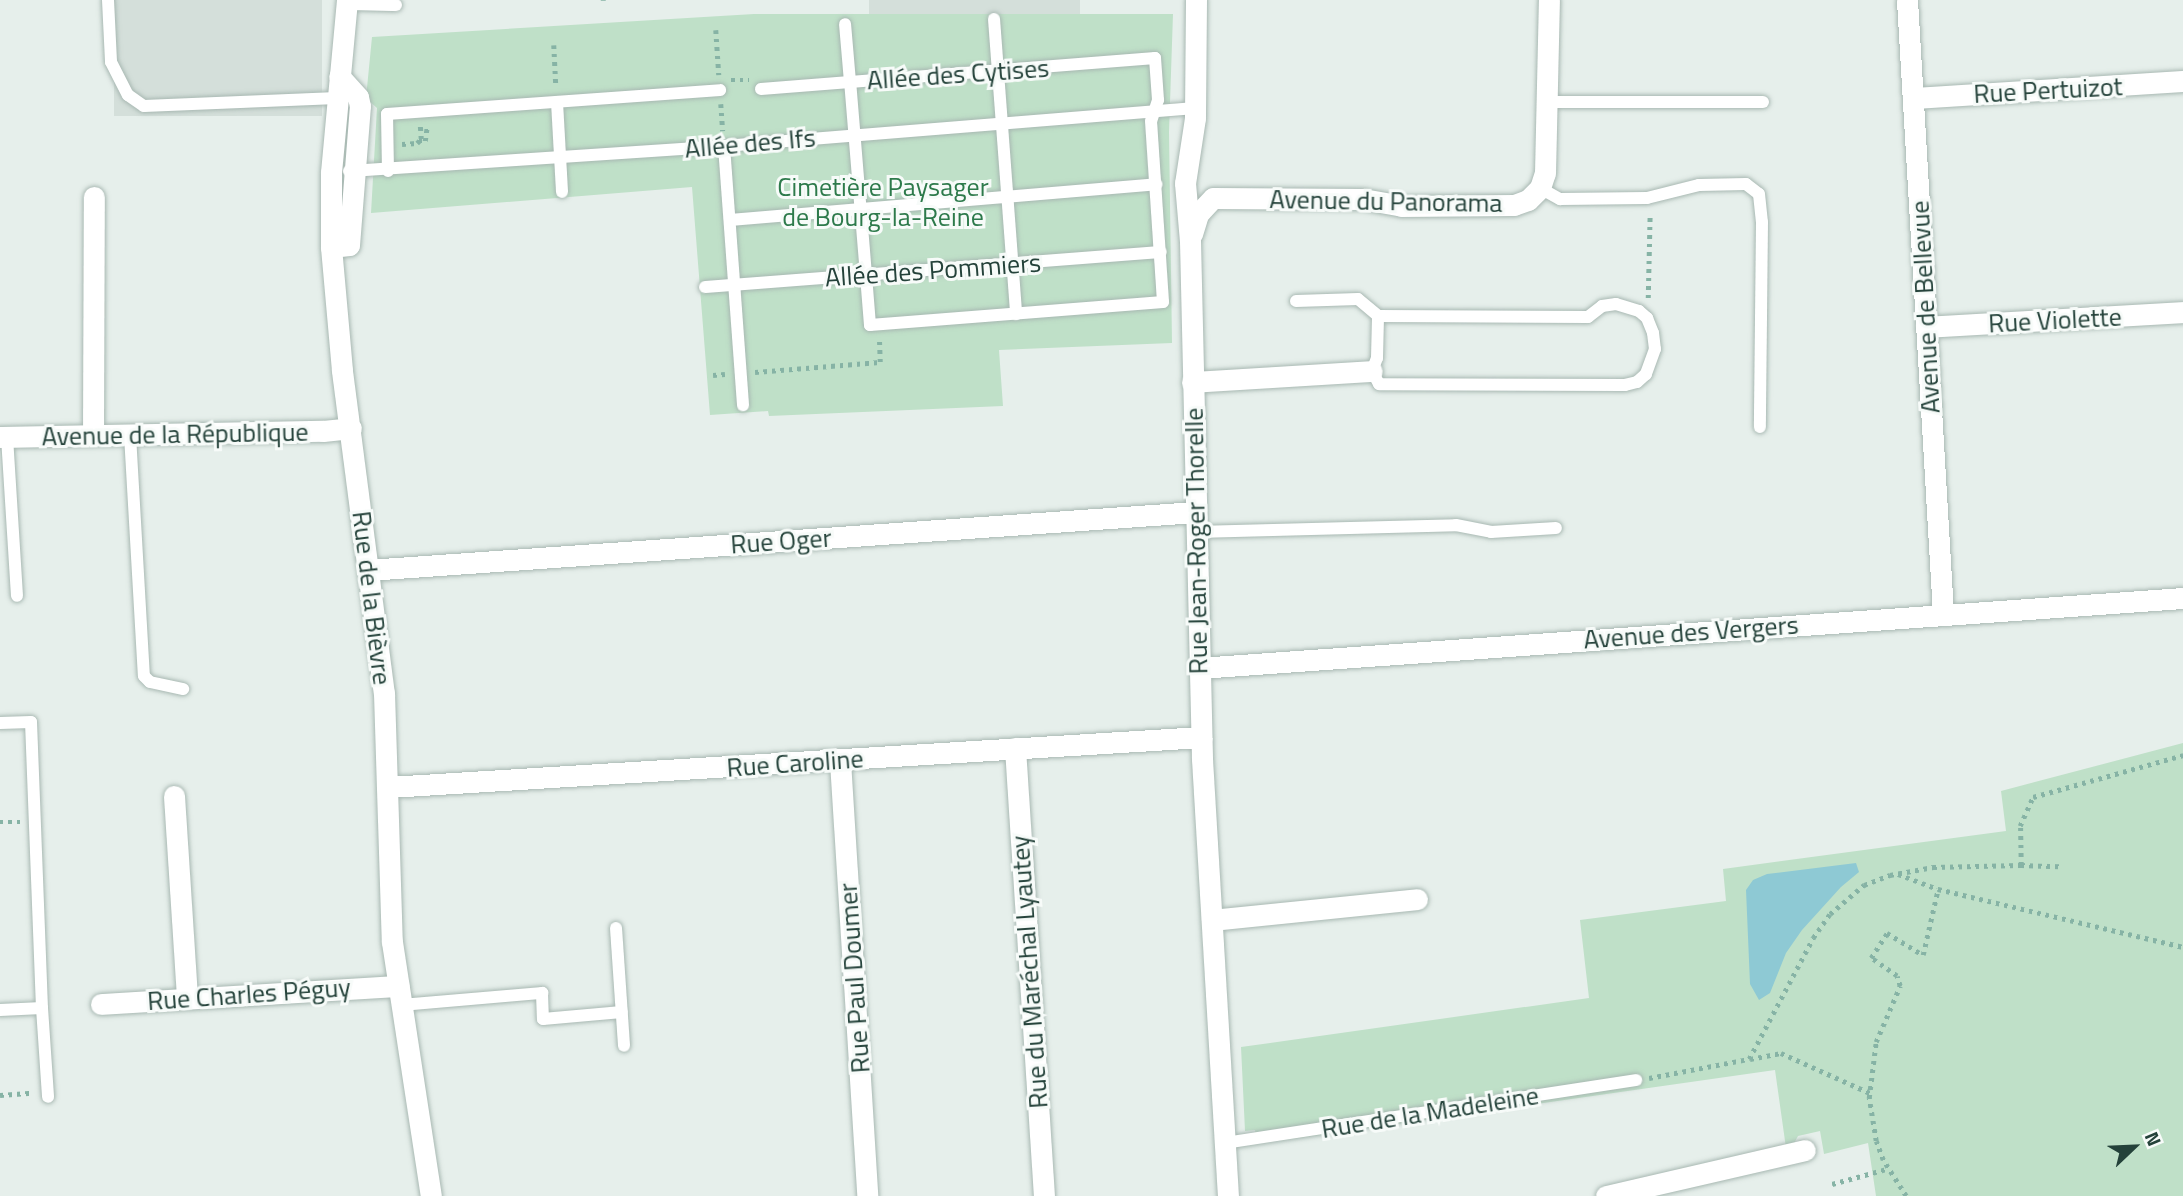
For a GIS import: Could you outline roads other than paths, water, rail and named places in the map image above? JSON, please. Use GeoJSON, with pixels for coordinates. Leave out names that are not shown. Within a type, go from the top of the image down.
{"type":"FeatureCollection","features":[{"type":"Feature","properties":{"kind":"street","name":"Rue Jean-Roger Thorelle"},"geometry":{"type":"LineString","coordinates":[[1196,0],[1195,108],[1190,162],[1185,183],[1189,241],[1201,737],[1228,1196]]}},
{"type":"Feature","properties":{"kind":"street","name":"Avenue du Panorama"},"geometry":{"type":"LineString","coordinates":[[1213,198],[1363,199],[1401,206],[1514,205],[1528,200],[1540,188],[1545,173],[1549,0]]}},
{"type":"Feature","properties":{"kind":"street","name":"Avenue de Bellevue"},"geometry":{"type":"LineString","coordinates":[[1907,0],[1943,614]]}},
{"type":"Feature","properties":{"kind":"street","name":"Rue de la Bièvre"},"geometry":{"type":"LineString","coordinates":[[347,2],[331,172],[340,246],[342,371],[384,693],[392,942],[431,1196]]}},
{"type":"Feature","properties":{"kind":"street"},"geometry":{"type":"LineString","coordinates":[[339,76],[358,97],[355,171],[340,246]]}},
{"type":"Feature","properties":{"kind":"street","name":"Rue Pertuizot"},"geometry":{"type":"LineString","coordinates":[[1913,98],[2183,81]]}},
{"type":"Feature","properties":{"kind":"street"},"geometry":{"type":"LineString","coordinates":[[1189,241],[1198,215],[1213,198],[1201,190],[1190,162]]}},
{"type":"Feature","properties":{"kind":"street"},"geometry":{"type":"LineString","coordinates":[[93,197],[93,435]]}},
{"type":"Feature","properties":{"kind":"street","name":"Rue Violette"},"geometry":{"type":"LineString","coordinates":[[1926,327],[2183,312]]}},
{"type":"Feature","properties":{"kind":"street"},"geometry":{"type":"LineString","coordinates":[[1192,382],[1372,371]]}},
{"type":"Feature","properties":{"kind":"street","name":"Avenue de la République"},"geometry":{"type":"LineString","coordinates":[[4,437],[323,431],[351,428]]}},
{"type":"Feature","properties":{"kind":"street","name":"Rue Oger"},"geometry":{"type":"LineString","coordinates":[[368,570],[1195,522]]}},
{"type":"Feature","properties":{"kind":"street","name":"Avenue des Vergers"},"geometry":{"type":"LineString","coordinates":[[1199,668],[2183,598]]}},
{"type":"Feature","properties":{"kind":"street","name":"Rue Caroline"},"geometry":{"type":"LineString","coordinates":[[389,787],[1201,737]]}},
{"type":"Feature","properties":{"kind":"street","name":"Rue du Maréchal Lyautey"},"geometry":{"type":"LineString","coordinates":[[1015,748],[1044,1196]]}},
{"type":"Feature","properties":{"kind":"street","name":"Rue Paul Doumer"},"geometry":{"type":"LineString","coordinates":[[840,761],[867,1196]]}},
{"type":"Feature","properties":{"kind":"street"},"geometry":{"type":"LineString","coordinates":[[174,796],[187,998]]}},
{"type":"Feature","properties":{"kind":"street"},"geometry":{"type":"LineString","coordinates":[[1212,920],[1417,900]]}},
{"type":"Feature","properties":{"kind":"street","name":"Rue Charles Péguy"},"geometry":{"type":"LineString","coordinates":[[101,1004],[187,998],[400,996]]}},
{"type":"Feature","properties":{"kind":"street"},"geometry":{"type":"LineString","coordinates":[[1606,1196],[1805,1150]]}},
{"type":"Feature","properties":{"kind":"lane"},"geometry":{"type":"LineString","coordinates":[[108,0],[111,62],[128,95],[144,106],[337,98]]}},
{"type":"Feature","properties":{"kind":"lane"},"geometry":{"type":"LineString","coordinates":[[347,2],[396,5]]}},
{"type":"Feature","properties":{"kind":"lane"},"geometry":{"type":"LineString","coordinates":[[994,19],[1016,314]]}},
{"type":"Feature","properties":{"kind":"lane"},"geometry":{"type":"LineString","coordinates":[[845,24],[866,275],[874,325],[1163,302],[1152,121],[1155,110]]}},
{"type":"Feature","properties":{"kind":"lane","name":"Allée des Cytises"},"geometry":{"type":"LineString","coordinates":[[761,89],[1155,58],[1155,110]]}},
{"type":"Feature","properties":{"kind":"lane"},"geometry":{"type":"LineString","coordinates":[[388,171],[387,114],[422,117],[720,88]]}},
{"type":"Feature","properties":{"kind":"lane"},"geometry":{"type":"LineString","coordinates":[[557,102],[562,192]]}},
{"type":"Feature","properties":{"kind":"lane"},"geometry":{"type":"LineString","coordinates":[[1546,102],[1763,102]]}},
{"type":"Feature","properties":{"kind":"lane","name":"Allée des Ifs"},"geometry":{"type":"LineString","coordinates":[[331,172],[388,171],[1195,108]]}},
{"type":"Feature","properties":{"kind":"lane"},"geometry":{"type":"LineString","coordinates":[[724,146],[743,405]]}},
{"type":"Feature","properties":{"kind":"lane"},"geometry":{"type":"LineString","coordinates":[[730,219],[1156,184]]}},
{"type":"Feature","properties":{"kind":"lane"},"geometry":{"type":"LineString","coordinates":[[1540,188],[1560,199],[1647,198],[1710,185],[1745,184],[1759,194],[1762,222],[1760,427]]}},
{"type":"Feature","properties":{"kind":"lane","name":"Allée des Pommiers"},"geometry":{"type":"LineString","coordinates":[[705,287],[1161,252]]}},
{"type":"Feature","properties":{"kind":"lane"},"geometry":{"type":"LineString","coordinates":[[1296,301],[1358,299],[1378,316],[1588,317],[1602,306],[1616,303],[1639,311],[1647,318],[1653,333],[1652,363],[1637,382],[1625,385],[1379,384],[1372,371],[1377,358],[1378,316]]}},
{"type":"Feature","properties":{"kind":"lane"},"geometry":{"type":"LineString","coordinates":[[130,435],[144,676],[150,682],[183,689]]}},
{"type":"Feature","properties":{"kind":"lane"},"geometry":{"type":"LineString","coordinates":[[4,437],[17,596]]}},
{"type":"Feature","properties":{"kind":"lane"},"geometry":{"type":"LineString","coordinates":[[1195,522],[1455,525],[1492,532],[1556,528]]}},
{"type":"Feature","properties":{"kind":"lane"},"geometry":{"type":"LineString","coordinates":[[0,723],[31,722],[47,1095]]}},
{"type":"Feature","properties":{"kind":"lane"},"geometry":{"type":"LineString","coordinates":[[616,928],[624,1046]]}},
{"type":"Feature","properties":{"kind":"lane"},"geometry":{"type":"LineString","coordinates":[[400,996],[542,993],[543,1019],[622,1012]]}},
{"type":"Feature","properties":{"kind":"lane"},"geometry":{"type":"LineString","coordinates":[[0,1010],[42,1008]]}},
{"type":"Feature","properties":{"kind":"lane","name":"Rue de la Madeleine"},"geometry":{"type":"LineString","coordinates":[[1225,1143],[1636,1080]]}},
{"type":"Feature","properties":{"kind":"water"},"geometry":{"type":"Polygon","coordinates":[[[1856,863],[1859,872],[1841,887],[1802,930],[1786,953],[1770,993],[1759,1000],[1750,984],[1746,890],[1753,880],[1767,874],[1856,863]]]}},
{"type":"Feature","properties":{"kind":"park label","name":"Cimetière Paysager de Bourg-la-Reine"},"geometry":{"type":"Point","coordinates":[883,202]}}]}
